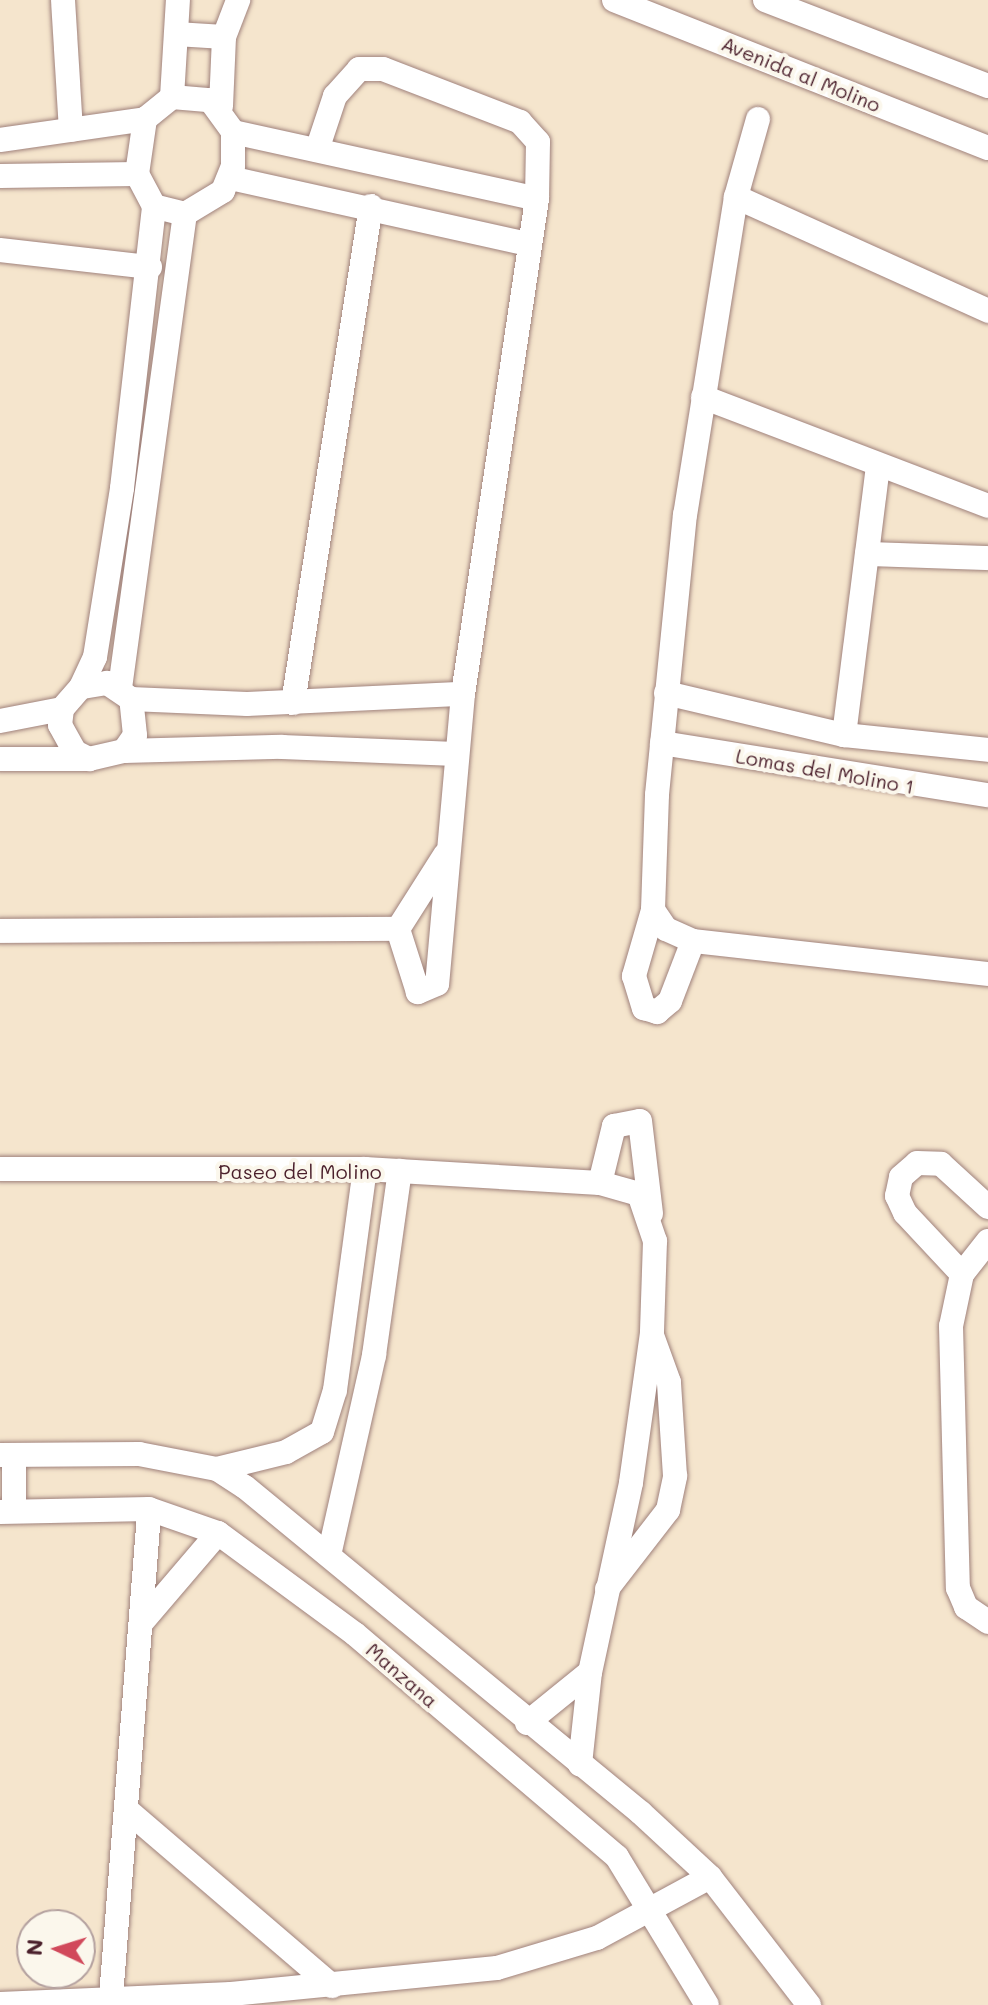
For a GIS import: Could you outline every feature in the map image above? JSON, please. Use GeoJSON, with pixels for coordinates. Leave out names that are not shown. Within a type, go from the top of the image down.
{"type":"FeatureCollection","features":[{"type":"Feature","properties":{"kind":"street"},"geometry":{"type":"LineString","coordinates":[[63,0],[71,130]]}},
{"type":"Feature","properties":{"kind":"street"},"geometry":{"type":"LineString","coordinates":[[0,140],[145,119],[172,97],[178,0]]}},
{"type":"Feature","properties":{"kind":"street"},"geometry":{"type":"LineString","coordinates":[[154,206],[185,214],[214,201],[230,178],[233,132],[221,106],[224,37],[238,0]]}},
{"type":"Feature","properties":{"kind":"street","name":"Avenida al Molino"},"geometry":{"type":"LineString","coordinates":[[614,0],[988,148]]}},
{"type":"Feature","properties":{"kind":"street"},"geometry":{"type":"LineString","coordinates":[[765,0],[988,86]]}},
{"type":"Feature","properties":{"kind":"street"},"geometry":{"type":"LineString","coordinates":[[176,34],[224,37]]}},
{"type":"Feature","properties":{"kind":"street"},"geometry":{"type":"LineString","coordinates":[[317,150],[346,82],[359,69],[383,69],[520,122],[538,142],[537,199],[463,694],[433,991],[413,988],[398,929],[445,855]]}},
{"type":"Feature","properties":{"kind":"street"},"geometry":{"type":"LineString","coordinates":[[172,97],[221,106]]}},
{"type":"Feature","properties":{"kind":"street"},"geometry":{"type":"LineString","coordinates":[[0,721],[62,709],[81,687],[102,611],[150,267],[154,206],[137,174],[145,119]]}},
{"type":"Feature","properties":{"kind":"street"},"geometry":{"type":"LineString","coordinates":[[693,941],[670,1001],[657,1012],[644,1008],[634,976],[653,910],[666,693],[703,397],[736,197],[758,119]]}},
{"type":"Feature","properties":{"kind":"street"},"geometry":{"type":"LineString","coordinates":[[233,132],[537,199]]}},
{"type":"Feature","properties":{"kind":"street"},"geometry":{"type":"LineString","coordinates":[[0,176],[137,174]]}},
{"type":"Feature","properties":{"kind":"street"},"geometry":{"type":"LineString","coordinates":[[230,178],[371,206],[528,244]]}},
{"type":"Feature","properties":{"kind":"street"},"geometry":{"type":"LineString","coordinates":[[736,197],[988,311]]}},
{"type":"Feature","properties":{"kind":"street"},"geometry":{"type":"LineString","coordinates":[[293,703],[371,206]]}},
{"type":"Feature","properties":{"kind":"street"},"geometry":{"type":"LineString","coordinates":[[124,751],[138,717],[126,694],[185,214]]}},
{"type":"Feature","properties":{"kind":"street"},"geometry":{"type":"LineString","coordinates":[[0,250],[150,267]]}},
{"type":"Feature","properties":{"kind":"street"},"geometry":{"type":"LineString","coordinates":[[703,397],[878,467],[988,506]]}},
{"type":"Feature","properties":{"kind":"street"},"geometry":{"type":"LineString","coordinates":[[844,735],[878,467]]}},
{"type":"Feature","properties":{"kind":"street"},"geometry":{"type":"LineString","coordinates":[[867,554],[988,558]]}},
{"type":"Feature","properties":{"kind":"street"},"geometry":{"type":"LineString","coordinates":[[81,687],[126,694],[293,703],[463,694]]}},
{"type":"Feature","properties":{"kind":"street","name":"Lomas del Molino 1"},"geometry":{"type":"LineString","coordinates":[[666,693],[844,735],[988,750]]}},
{"type":"Feature","properties":{"kind":"street"},"geometry":{"type":"LineString","coordinates":[[62,709],[65,740],[89,759]]}},
{"type":"Feature","properties":{"kind":"street","name":"Lomas del Molino 1"},"geometry":{"type":"LineString","coordinates":[[662,743],[988,795]]}},
{"type":"Feature","properties":{"kind":"street"},"geometry":{"type":"LineString","coordinates":[[0,759],[89,759],[124,751],[369,747],[456,754]]}},
{"type":"Feature","properties":{"kind":"street"},"geometry":{"type":"LineString","coordinates":[[653,910],[666,929],[693,941],[988,974]]}},
{"type":"Feature","properties":{"kind":"street"},"geometry":{"type":"LineString","coordinates":[[0,931],[398,929]]}},
{"type":"Feature","properties":{"kind":"street"},"geometry":{"type":"LineString","coordinates":[[580,1764],[590,1672],[603,1594],[631,1483],[652,1333],[651,1213],[640,1121],[614,1126],[600,1183]]}},
{"type":"Feature","properties":{"kind":"street"},"geometry":{"type":"LineString","coordinates":[[962,1274],[905,1213],[897,1196],[901,1177],[930,1160],[988,1207]]}},
{"type":"Feature","properties":{"kind":"street","name":"Paseo del Molino"},"geometry":{"type":"LineString","coordinates":[[0,1169],[365,1169],[600,1183],[639,1194],[651,1213]]}},
{"type":"Feature","properties":{"kind":"street"},"geometry":{"type":"LineString","coordinates":[[7,1511],[7,1455],[139,1454],[217,1469],[286,1452],[322,1432],[335,1390],[365,1169]]}},
{"type":"Feature","properties":{"kind":"street"},"geometry":{"type":"LineString","coordinates":[[330,1551],[356,1448],[400,1171]]}},
{"type":"Feature","properties":{"kind":"street"},"geometry":{"type":"LineString","coordinates":[[988,1241],[962,1274],[951,1326],[955,1559],[966,1607],[988,1622]]}},
{"type":"Feature","properties":{"kind":"street"},"geometry":{"type":"LineString","coordinates":[[603,1594],[668,1510],[675,1476],[669,1382],[652,1333]]}},
{"type":"Feature","properties":{"kind":"street"},"geometry":{"type":"LineString","coordinates":[[322,1432],[356,1448]]}},
{"type":"Feature","properties":{"kind":"street"},"geometry":{"type":"LineString","coordinates":[[217,1469],[330,1551],[422,1636],[580,1764],[710,1877],[809,2005]]}},
{"type":"Feature","properties":{"kind":"street"},"geometry":{"type":"LineString","coordinates":[[111,1997],[128,1811],[149,1509]]}},
{"type":"Feature","properties":{"kind":"street","name":"Manzana"},"geometry":{"type":"LineString","coordinates":[[7,1511],[149,1509],[218,1533],[397,1669],[617,1857],[653,1907],[707,2005]]}},
{"type":"Feature","properties":{"kind":"street"},"geometry":{"type":"LineString","coordinates":[[142,1622],[218,1533]]}},
{"type":"Feature","properties":{"kind":"street"},"geometry":{"type":"LineString","coordinates":[[397,1669],[422,1636]]}},
{"type":"Feature","properties":{"kind":"street"},"geometry":{"type":"LineString","coordinates":[[527,1723],[590,1672]]}},
{"type":"Feature","properties":{"kind":"street"},"geometry":{"type":"LineString","coordinates":[[128,1811],[332,1986]]}},
{"type":"Feature","properties":{"kind":"street"},"geometry":{"type":"LineString","coordinates":[[0,2004],[111,1997],[282,1998],[332,1986],[552,1955],[710,1877]]}}]}
